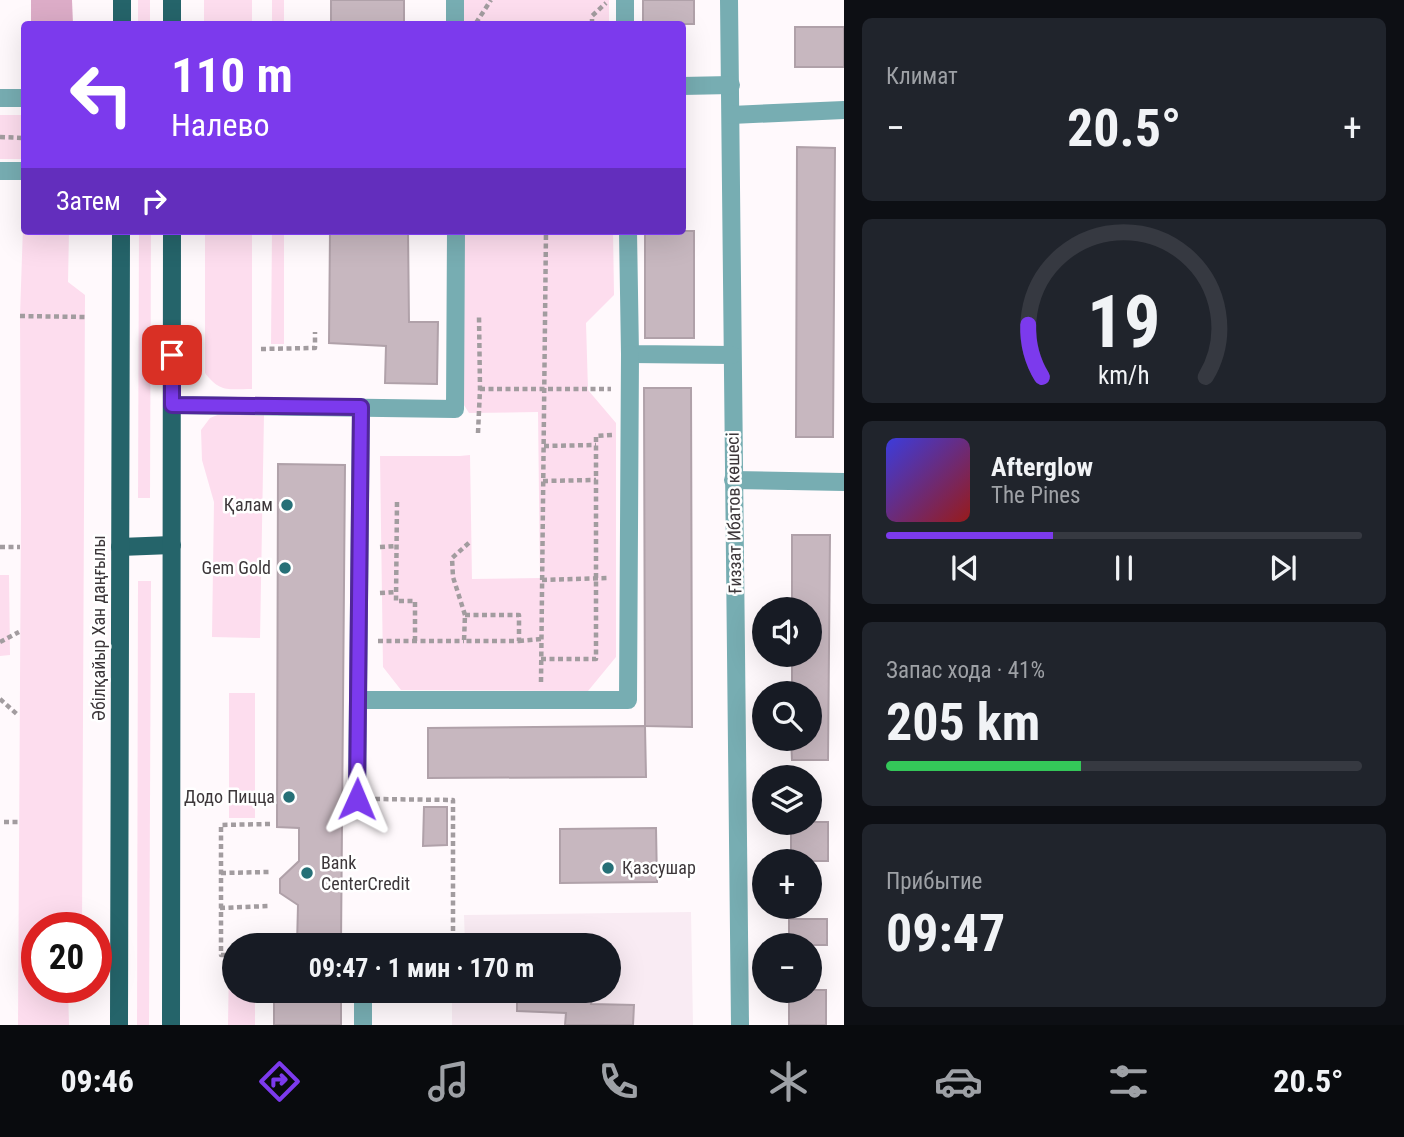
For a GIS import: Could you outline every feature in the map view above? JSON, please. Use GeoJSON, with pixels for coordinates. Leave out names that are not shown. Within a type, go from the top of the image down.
{"type":"FeatureCollection","features":[{"type":"Feature","properties":{"kind":"main road"},"geometry":{"type":"LineString","coordinates":[[122,0],[122,21]]}},
{"type":"Feature","properties":{"kind":"main road"},"geometry":{"type":"LineString","coordinates":[[172,0],[172,21]]}},
{"type":"Feature","properties":{"kind":"main road","name":"Әбілқайыр Хан даңғылы"},"geometry":{"type":"LineString","coordinates":[[119,1025],[121,235]]}},
{"type":"Feature","properties":{"kind":"main road"},"geometry":{"type":"LineString","coordinates":[[171,1025],[172,235]]}},
{"type":"Feature","properties":{"kind":"main road"},"geometry":{"type":"LineString","coordinates":[[120,547],[172,545]]}},
{"type":"Feature","properties":{"kind":"street"},"geometry":{"type":"LineString","coordinates":[[455,0],[455,21]]}},
{"type":"Feature","properties":{"kind":"street"},"geometry":{"type":"LineString","coordinates":[[625,0],[625,21]]}},
{"type":"Feature","properties":{"kind":"street","name":"Ғиззат Ибатов көшесі"},"geometry":{"type":"LineString","coordinates":[[729,0],[740,1025]]}},
{"type":"Feature","properties":{"kind":"street"},"geometry":{"type":"LineString","coordinates":[[686,86],[731,85]]}},
{"type":"Feature","properties":{"kind":"street"},"geometry":{"type":"LineString","coordinates":[[0,98],[21,98]]}},
{"type":"Feature","properties":{"kind":"street"},"geometry":{"type":"LineString","coordinates":[[730,116],[844,110]]}},
{"type":"Feature","properties":{"kind":"street"},"geometry":{"type":"LineString","coordinates":[[0,171],[21,171]]}},
{"type":"Feature","properties":{"kind":"street"},"geometry":{"type":"LineString","coordinates":[[172,405],[455,409],[456,235]]}},
{"type":"Feature","properties":{"kind":"street"},"geometry":{"type":"LineString","coordinates":[[358,700],[628,700],[628,235]]}},
{"type":"Feature","properties":{"kind":"street"},"geometry":{"type":"LineString","coordinates":[[630,354],[732,355]]}},
{"type":"Feature","properties":{"kind":"street"},"geometry":{"type":"LineString","coordinates":[[357,799],[361,407]]}},
{"type":"Feature","properties":{"kind":"street"},"geometry":{"type":"LineString","coordinates":[[733,480],[844,482]]}},
{"type":"Feature","properties":{"kind":"street"},"geometry":{"type":"LineString","coordinates":[[363,1003],[363,1025]]}},
{"type":"Feature","properties":{"kind":"path"},"geometry":{"type":"LineString","coordinates":[[477,21],[491,0]]}},
{"type":"Feature","properties":{"kind":"path"},"geometry":{"type":"LineString","coordinates":[[592,21],[592,16],[609,0]]}},
{"type":"Feature","properties":{"kind":"path"},"geometry":{"type":"LineString","coordinates":[[0,138],[21,138]]}},
{"type":"Feature","properties":{"kind":"path"},"geometry":{"type":"LineString","coordinates":[[541,700],[547,235]]}},
{"type":"Feature","properties":{"kind":"path"},"geometry":{"type":"LineString","coordinates":[[20,316],[85,317]]}},
{"type":"Feature","properties":{"kind":"path"},"geometry":{"type":"LineString","coordinates":[[261,349],[315,348],[315,332]]}},
{"type":"Feature","properties":{"kind":"path"},"geometry":{"type":"LineString","coordinates":[[455,389],[630,389]]}},
{"type":"Feature","properties":{"kind":"path"},"geometry":{"type":"LineString","coordinates":[[541,659],[596,659],[596,436],[630,435]]}},
{"type":"Feature","properties":{"kind":"path"},"geometry":{"type":"LineString","coordinates":[[544,446],[596,445]]}},
{"type":"Feature","properties":{"kind":"path"},"geometry":{"type":"LineString","coordinates":[[543,481],[596,480]]}},
{"type":"Feature","properties":{"kind":"path"},"geometry":{"type":"LineString","coordinates":[[397,502],[396,601],[415,601],[415,641]]}},
{"type":"Feature","properties":{"kind":"path"},"geometry":{"type":"LineString","coordinates":[[464,641],[465,615],[453,577],[452,558],[471,541]]}},
{"type":"Feature","properties":{"kind":"path"},"geometry":{"type":"LineString","coordinates":[[0,547],[20,547]]}},
{"type":"Feature","properties":{"kind":"path"},"geometry":{"type":"LineString","coordinates":[[542,580],[628,578]]}},
{"type":"Feature","properties":{"kind":"path"},"geometry":{"type":"LineString","coordinates":[[465,615],[519,615],[519,640]]}},
{"type":"Feature","properties":{"kind":"path"},"geometry":{"type":"LineString","coordinates":[[0,642],[19,632]]}},
{"type":"Feature","properties":{"kind":"path"},"geometry":{"type":"LineString","coordinates":[[359,641],[541,639]]}},
{"type":"Feature","properties":{"kind":"path"},"geometry":{"type":"LineString","coordinates":[[0,699],[19,716]]}},
{"type":"Feature","properties":{"kind":"path"},"geometry":{"type":"LineString","coordinates":[[357,799],[453,800],[453,933]]}},
{"type":"Feature","properties":{"kind":"path"},"geometry":{"type":"LineString","coordinates":[[4,822],[18,822]]}},
{"type":"Feature","properties":{"kind":"path"},"geometry":{"type":"LineString","coordinates":[[222,955],[221,825],[270,824]]}},
{"type":"Feature","properties":{"kind":"path"},"geometry":{"type":"LineString","coordinates":[[221,873],[270,872]]}},
{"type":"Feature","properties":{"kind":"path"},"geometry":{"type":"LineString","coordinates":[[220,908],[269,906]]}},
{"type":"Feature","properties":{"kind":"shaded area"},"geometry":{"type":"Polygon","coordinates":[[[31,0],[72,0],[73,21],[31,21],[31,0]]]}},
{"type":"Feature","properties":{"kind":"shaded area"},"geometry":{"type":"Polygon","coordinates":[[[138,0],[150,0],[150,21],[138,21],[138,0]]]}},
{"type":"Feature","properties":{"kind":"shaded area"},"geometry":{"type":"Polygon","coordinates":[[[204,0],[252,0],[252,21],[204,21],[204,0]]]}},
{"type":"Feature","properties":{"kind":"shaded area"},"geometry":{"type":"Polygon","coordinates":[[[272,0],[284,0],[284,21],[272,21],[272,0]]]}},
{"type":"Feature","properties":{"kind":"shaded area"},"geometry":{"type":"Polygon","coordinates":[[[463,0],[609,0],[609,21],[463,21],[463,0]]]}},
{"type":"Feature","properties":{"kind":"shaded area"},"geometry":{"type":"Polygon","coordinates":[[[0,115],[21,115],[21,159],[0,159],[0,115]]]}},
{"type":"Feature","properties":{"kind":"shaded area"},"geometry":{"type":"Polygon","coordinates":[[[23,235],[69,235],[68,282],[85,295],[82,912],[21,912],[21,1003],[68,1003],[69,1025],[18,1025],[20,316],[23,235]]]}},
{"type":"Feature","properties":{"kind":"shaded area"},"geometry":{"type":"Polygon","coordinates":[[[139,235],[151,235],[150,498],[138,498],[139,235]]]}},
{"type":"Feature","properties":{"kind":"shaded area"},"geometry":{"type":"Polygon","coordinates":[[[205,235],[252,235],[252,389],[220,387],[205,373],[205,235]]]}},
{"type":"Feature","properties":{"kind":"shaded area"},"geometry":{"type":"Polygon","coordinates":[[[272,235],[284,235],[284,344],[271,344],[272,235]]]}},
{"type":"Feature","properties":{"kind":"shaded area"},"geometry":{"type":"Polygon","coordinates":[[[462,235],[613,235],[614,295],[586,323],[588,390],[616,423],[616,657],[588,691],[401,690],[383,667],[380,456],[470,455],[472,579],[540,578],[538,412],[469,413],[462,402],[462,235]]]}},
{"type":"Feature","properties":{"kind":"shaded area"},"geometry":{"type":"Polygon","coordinates":[[[220,414],[264,415],[260,638],[212,637],[214,502],[202,460],[201,430],[210,418],[220,414]]]}},
{"type":"Feature","properties":{"kind":"shaded area"},"geometry":{"type":"Polygon","coordinates":[[[0,575],[9,575],[10,655],[0,656],[0,575]]]}},
{"type":"Feature","properties":{"kind":"shaded area"},"geometry":{"type":"Polygon","coordinates":[[[138,581],[151,581],[149,1025],[137,1025],[138,581]]]}},
{"type":"Feature","properties":{"kind":"shaded area"},"geometry":{"type":"Polygon","coordinates":[[[229,693],[255,693],[255,818],[229,818],[229,693]]]}},
{"type":"Feature","properties":{"kind":"shaded area"},"geometry":{"type":"Polygon","coordinates":[[[691,912],[693,1025],[452,1025],[452,1003],[621,1003],[621,933],[465,933],[464,915],[691,912]]]}},
{"type":"Feature","properties":{"kind":"shaded area"},"geometry":{"type":"Polygon","coordinates":[[[228,1003],[255,1003],[255,1025],[228,1025],[228,1003]]]}},
{"type":"Feature","properties":{"kind":"building"},"geometry":{"type":"Polygon","coordinates":[[[331,0],[404,0],[404,21],[331,21],[331,0]]]}},
{"type":"Feature","properties":{"kind":"building"},"geometry":{"type":"Polygon","coordinates":[[[643,0],[694,0],[694,24],[686,24],[686,21],[643,21],[643,0]]]}},
{"type":"Feature","properties":{"kind":"building"},"geometry":{"type":"Polygon","coordinates":[[[795,27],[844,27],[844,67],[795,67],[795,27]]]}},
{"type":"Feature","properties":{"kind":"building"},"geometry":{"type":"Polygon","coordinates":[[[797,147],[835,148],[833,437],[796,437],[797,147]]]}},
{"type":"Feature","properties":{"kind":"building"},"geometry":{"type":"Polygon","coordinates":[[[686,231],[694,231],[694,338],[645,338],[645,235],[686,235],[686,231]]]}},
{"type":"Feature","properties":{"kind":"building"},"geometry":{"type":"Polygon","coordinates":[[[330,235],[408,235],[409,322],[438,322],[437,384],[385,383],[386,346],[329,343],[330,235]]]}},
{"type":"Feature","properties":{"kind":"building"},"geometry":{"type":"Polygon","coordinates":[[[644,388],[691,388],[692,727],[645,726],[644,388]]]}},
{"type":"Feature","properties":{"kind":"building"},"geometry":{"type":"Polygon","coordinates":[[[278,464],[345,465],[341,933],[297,933],[298,905],[280,893],[280,879],[299,861],[299,828],[277,827],[278,464]]]}},
{"type":"Feature","properties":{"kind":"building"},"geometry":{"type":"Polygon","coordinates":[[[792,535],[830,535],[828,760],[792,760],[792,751],[822,751],[822,681],[792,681],[792,667],[822,667],[822,597],[792,597],[792,535]]]}},
{"type":"Feature","properties":{"kind":"building"},"geometry":{"type":"Polygon","coordinates":[[[645,726],[646,777],[428,778],[428,728],[645,726]]]}},
{"type":"Feature","properties":{"kind":"building"},"geometry":{"type":"Polygon","coordinates":[[[424,807],[447,807],[447,845],[423,846],[424,807]]]}},
{"type":"Feature","properties":{"kind":"building"},"geometry":{"type":"Polygon","coordinates":[[[822,822],[828,822],[828,861],[822,861],[822,849],[791,849],[791,835],[822,835],[822,822]]]}},
{"type":"Feature","properties":{"kind":"building","name":"Қазсушар"},"geometry":{"type":"Polygon","coordinates":[[[656,828],[657,882],[560,883],[560,829],[656,828]]]}},
{"type":"Feature","properties":{"kind":"building"},"geometry":{"type":"Polygon","coordinates":[[[789,919],[827,919],[827,945],[822,945],[822,933],[789,933],[789,919]]]}},
{"type":"Feature","properties":{"kind":"building"},"geometry":{"type":"Polygon","coordinates":[[[822,990],[826,990],[826,1025],[789,1025],[789,1003],[822,1003],[822,990]]]}},
{"type":"Feature","properties":{"kind":"building"},"geometry":{"type":"Polygon","coordinates":[[[274,1003],[341,1003],[341,1025],[274,1025],[274,1003]]]}},
{"type":"Feature","properties":{"kind":"building"},"geometry":{"type":"Polygon","coordinates":[[[517,1003],[634,1005],[633,1025],[565,1025],[566,1013],[517,1011],[517,1003]]]}},
{"type":"Feature","properties":{"kind":"place","name":"Қалам"},"geometry":{"type":"Point","coordinates":[287,505]}},
{"type":"Feature","properties":{"kind":"place","name":"Gem Gold"},"geometry":{"type":"Point","coordinates":[285,568]}},
{"type":"Feature","properties":{"kind":"place","name":"Додо Пицца"},"geometry":{"type":"Point","coordinates":[289,797]}},
{"type":"Feature","properties":{"kind":"place","name":"Қазсушар"},"geometry":{"type":"Point","coordinates":[608,868]}},
{"type":"Feature","properties":{"kind":"place","name":"Bank CenterCredit"},"geometry":{"type":"Point","coordinates":[307,873]}},
{"type":"Feature","properties":{"kind":"route"},"geometry":{"type":"LineString","coordinates":[[172,355],[172,405],[361,407],[357,799]]}}]}
